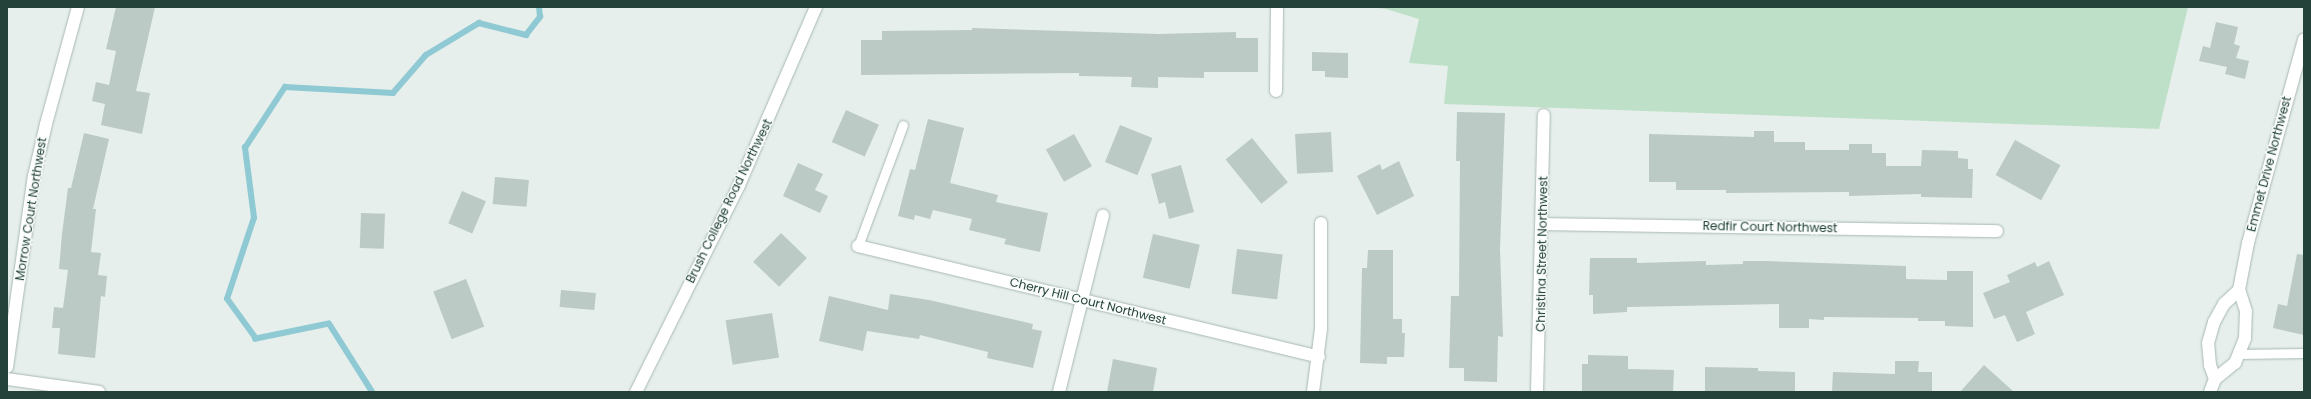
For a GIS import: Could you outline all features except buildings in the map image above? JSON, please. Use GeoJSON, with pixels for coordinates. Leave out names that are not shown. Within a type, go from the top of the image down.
{"type":"FeatureCollection","features":[{"type":"Feature","properties":{"kind":"street","name":"Morrow Court Northwest"},"geometry":{"type":"LineString","coordinates":[[7,367],[34,176],[46,124],[78,7]]}},
{"type":"Feature","properties":{"kind":"street","name":"Brush College Road Northwest"},"geometry":{"type":"LineString","coordinates":[[636,392],[739,185],[816,7]]}},
{"type":"Feature","properties":{"kind":"street"},"geometry":{"type":"LineString","coordinates":[[1276,92],[1277,7]]}},
{"type":"Feature","properties":{"kind":"street","name":"Emmet Drive Northwest"},"geometry":{"type":"LineString","coordinates":[[2214,379],[2235,363],[2245,331],[2246,311],[2240,290],[2248,243],[2304,40]]}},
{"type":"Feature","properties":{"kind":"street","name":"Christina Street Northwest"},"geometry":{"type":"LineString","coordinates":[[1537,392],[1543,224],[1544,115]]}},
{"type":"Feature","properties":{"kind":"street"},"geometry":{"type":"LineString","coordinates":[[1059,392],[1103,215]]}},
{"type":"Feature","properties":{"kind":"street"},"geometry":{"type":"LineString","coordinates":[[1313,392],[1319,357],[1321,223]]}},
{"type":"Feature","properties":{"kind":"street","name":"Redfir Court Northwest"},"geometry":{"type":"LineString","coordinates":[[1543,224],[1997,231]]}},
{"type":"Feature","properties":{"kind":"street","name":"Cherry Hill Court Northwest"},"geometry":{"type":"LineString","coordinates":[[858,246],[1319,357]]}},
{"type":"Feature","properties":{"kind":"street"},"geometry":{"type":"LineString","coordinates":[[2210,392],[2214,379],[2210,365],[2208,343],[2214,322],[2224,304],[2240,290]]}},
{"type":"Feature","properties":{"kind":"street"},"geometry":{"type":"LineString","coordinates":[[7,379],[99,392]]}},
{"type":"Feature","properties":{"kind":"lane"},"geometry":{"type":"LineString","coordinates":[[858,246],[903,125]]}},
{"type":"Feature","properties":{"kind":"lane"},"geometry":{"type":"LineString","coordinates":[[2238,354],[2304,353]]}},
{"type":"Feature","properties":{"kind":"green space"},"geometry":{"type":"Polygon","coordinates":[[[1370,7],[2188,7],[2159,129],[1444,104],[1448,66],[1409,63],[1419,19],[1386,9],[1370,7]]]}},
{"type":"Feature","properties":{"kind":"waterway"},"geometry":{"type":"LineString","coordinates":[[372,392],[329,324],[256,339],[227,299],[254,218],[245,148],[285,87],[393,93],[426,55],[479,23],[526,35],[540,17],[539,7]]}}]}
